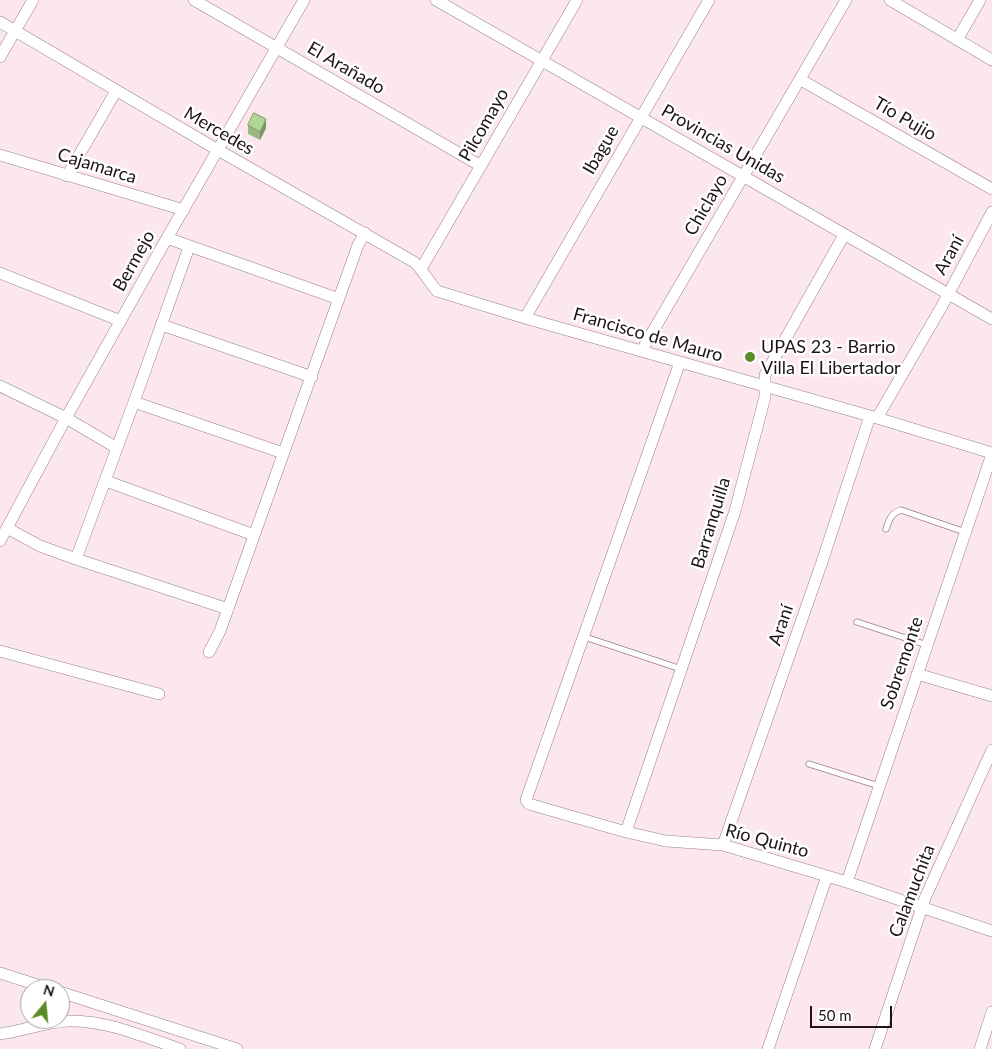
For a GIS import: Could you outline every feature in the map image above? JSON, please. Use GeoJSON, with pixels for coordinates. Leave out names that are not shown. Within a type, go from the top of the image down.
{"type":"FeatureCollection","features":[{"type":"Feature","properties":{"kind":"street"},"geometry":{"type":"LineString","coordinates":[[0,57],[33,0]]}},
{"type":"Feature","properties":{"kind":"street","name":"El Arañado"},"geometry":{"type":"LineString","coordinates":[[194,0],[481,166]]}},
{"type":"Feature","properties":{"kind":"street","name":"Bermejo"},"geometry":{"type":"LineString","coordinates":[[0,541],[120,321],[304,0]]}},
{"type":"Feature","properties":{"kind":"street","name":"Provincias Unidas"},"geometry":{"type":"LineString","coordinates":[[436,0],[992,319]]}},
{"type":"Feature","properties":{"kind":"street","name":"Pilcomayo"},"geometry":{"type":"LineString","coordinates":[[421,269],[578,0]]}},
{"type":"Feature","properties":{"kind":"street","name":"Ibague"},"geometry":{"type":"LineString","coordinates":[[525,318],[709,0]]}},
{"type":"Feature","properties":{"kind":"street","name":"Chiclayo"},"geometry":{"type":"LineString","coordinates":[[642,350],[846,0]]}},
{"type":"Feature","properties":{"kind":"street"},"geometry":{"type":"LineString","coordinates":[[890,0],[992,60]]}},
{"type":"Feature","properties":{"kind":"street"},"geometry":{"type":"LineString","coordinates":[[958,40],[980,0]]}},
{"type":"Feature","properties":{"kind":"street","name":"Mercedes"},"geometry":{"type":"LineString","coordinates":[[0,22],[218,150],[365,233],[414,262],[421,269]]}},
{"type":"Feature","properties":{"kind":"street","name":"Tío Pujio"},"geometry":{"type":"LineString","coordinates":[[801,80],[992,189]]}},
{"type":"Feature","properties":{"kind":"street"},"geometry":{"type":"LineString","coordinates":[[67,176],[116,91]]}},
{"type":"Feature","properties":{"kind":"street","name":"Cajamarca"},"geometry":{"type":"LineString","coordinates":[[0,155],[184,210]]}},
{"type":"Feature","properties":{"kind":"street","name":"Araní"},"geometry":{"type":"LineString","coordinates":[[723,845],[874,417],[947,294],[992,212]]}},
{"type":"Feature","properties":{"kind":"street"},"geometry":{"type":"LineString","coordinates":[[209,652],[220,631],[358,245],[365,233]]}},
{"type":"Feature","properties":{"kind":"street","name":"Barranquilla"},"geometry":{"type":"LineString","coordinates":[[626,832],[735,510],[765,397],[765,375],[844,235]]}},
{"type":"Feature","properties":{"kind":"street"},"geometry":{"type":"LineString","coordinates":[[167,238],[339,300]]}},
{"type":"Feature","properties":{"kind":"street"},"geometry":{"type":"LineString","coordinates":[[76,559],[106,481],[116,448],[189,247]]}},
{"type":"Feature","properties":{"kind":"street","name":"Francisco de Mauro"},"geometry":{"type":"LineString","coordinates":[[421,269],[430,284],[437,291],[525,318],[874,417],[992,454]]}},
{"type":"Feature","properties":{"kind":"street"},"geometry":{"type":"LineString","coordinates":[[0,272],[120,321]]}},
{"type":"Feature","properties":{"kind":"street"},"geometry":{"type":"LineString","coordinates":[[162,325],[312,377]]}},
{"type":"Feature","properties":{"kind":"street"},"geometry":{"type":"LineString","coordinates":[[582,636],[680,362]]}},
{"type":"Feature","properties":{"kind":"street"},"geometry":{"type":"LineString","coordinates":[[0,386],[66,418],[116,448]]}},
{"type":"Feature","properties":{"kind":"street"},"geometry":{"type":"LineString","coordinates":[[134,402],[283,453]]}},
{"type":"Feature","properties":{"kind":"street","name":"Sobremonte"},"geometry":{"type":"LineString","coordinates":[[847,882],[992,454]]}},
{"type":"Feature","properties":{"kind":"street"},"geometry":{"type":"LineString","coordinates":[[106,481],[254,534]]}},
{"type":"Feature","properties":{"kind":"street"},"geometry":{"type":"LineString","coordinates":[[7,528],[40,546],[228,609]]}},
{"type":"Feature","properties":{"kind":"street","name":"Río Quinto"},"geometry":{"type":"LineString","coordinates":[[582,636],[528,793],[526,800],[529,804],[626,832],[666,841],[723,845],[847,882],[992,930]]}},
{"type":"Feature","properties":{"kind":"street"},"geometry":{"type":"LineString","coordinates":[[0,651],[159,694]]}},
{"type":"Feature","properties":{"kind":"street"},"geometry":{"type":"LineString","coordinates":[[917,674],[992,696]]}},
{"type":"Feature","properties":{"kind":"street","name":"Calamuchita"},"geometry":{"type":"LineString","coordinates":[[875,1049],[921,908],[992,750]]}},
{"type":"Feature","properties":{"kind":"street"},"geometry":{"type":"LineString","coordinates":[[768,1049],[827,876]]}},
{"type":"Feature","properties":{"kind":"street"},"geometry":{"type":"LineString","coordinates":[[0,972],[21,979]]}},
{"type":"Feature","properties":{"kind":"street"},"geometry":{"type":"LineString","coordinates":[[70,995],[236,1049]]}},
{"type":"Feature","properties":{"kind":"street"},"geometry":{"type":"LineString","coordinates":[[980,1049],[992,1012]]}},
{"type":"Feature","properties":{"kind":"street"},"geometry":{"type":"LineString","coordinates":[[0,1034],[51,1024],[82,1021],[108,1026],[180,1049]]}},
{"type":"Feature","properties":{"kind":"lane"},"geometry":{"type":"LineString","coordinates":[[886,529],[889,519],[895,512],[901,510],[965,532]]}},
{"type":"Feature","properties":{"kind":"lane"},"geometry":{"type":"LineString","coordinates":[[857,622],[927,645]]}},
{"type":"Feature","properties":{"kind":"lane"},"geometry":{"type":"LineString","coordinates":[[582,636],[681,669]]}},
{"type":"Feature","properties":{"kind":"lane"},"geometry":{"type":"LineString","coordinates":[[809,764],[879,786]]}},
{"type":"Feature","properties":{"kind":"building"},"geometry":{"type":"Polygon","coordinates":[[[254,113],[266,119],[260,132],[248,125],[254,113]]]}},
{"type":"Feature","properties":{"kind":"place","name":"UPAS 23 - Barrio Villa El Libertador"},"geometry":{"type":"Point","coordinates":[750,357]}}]}
